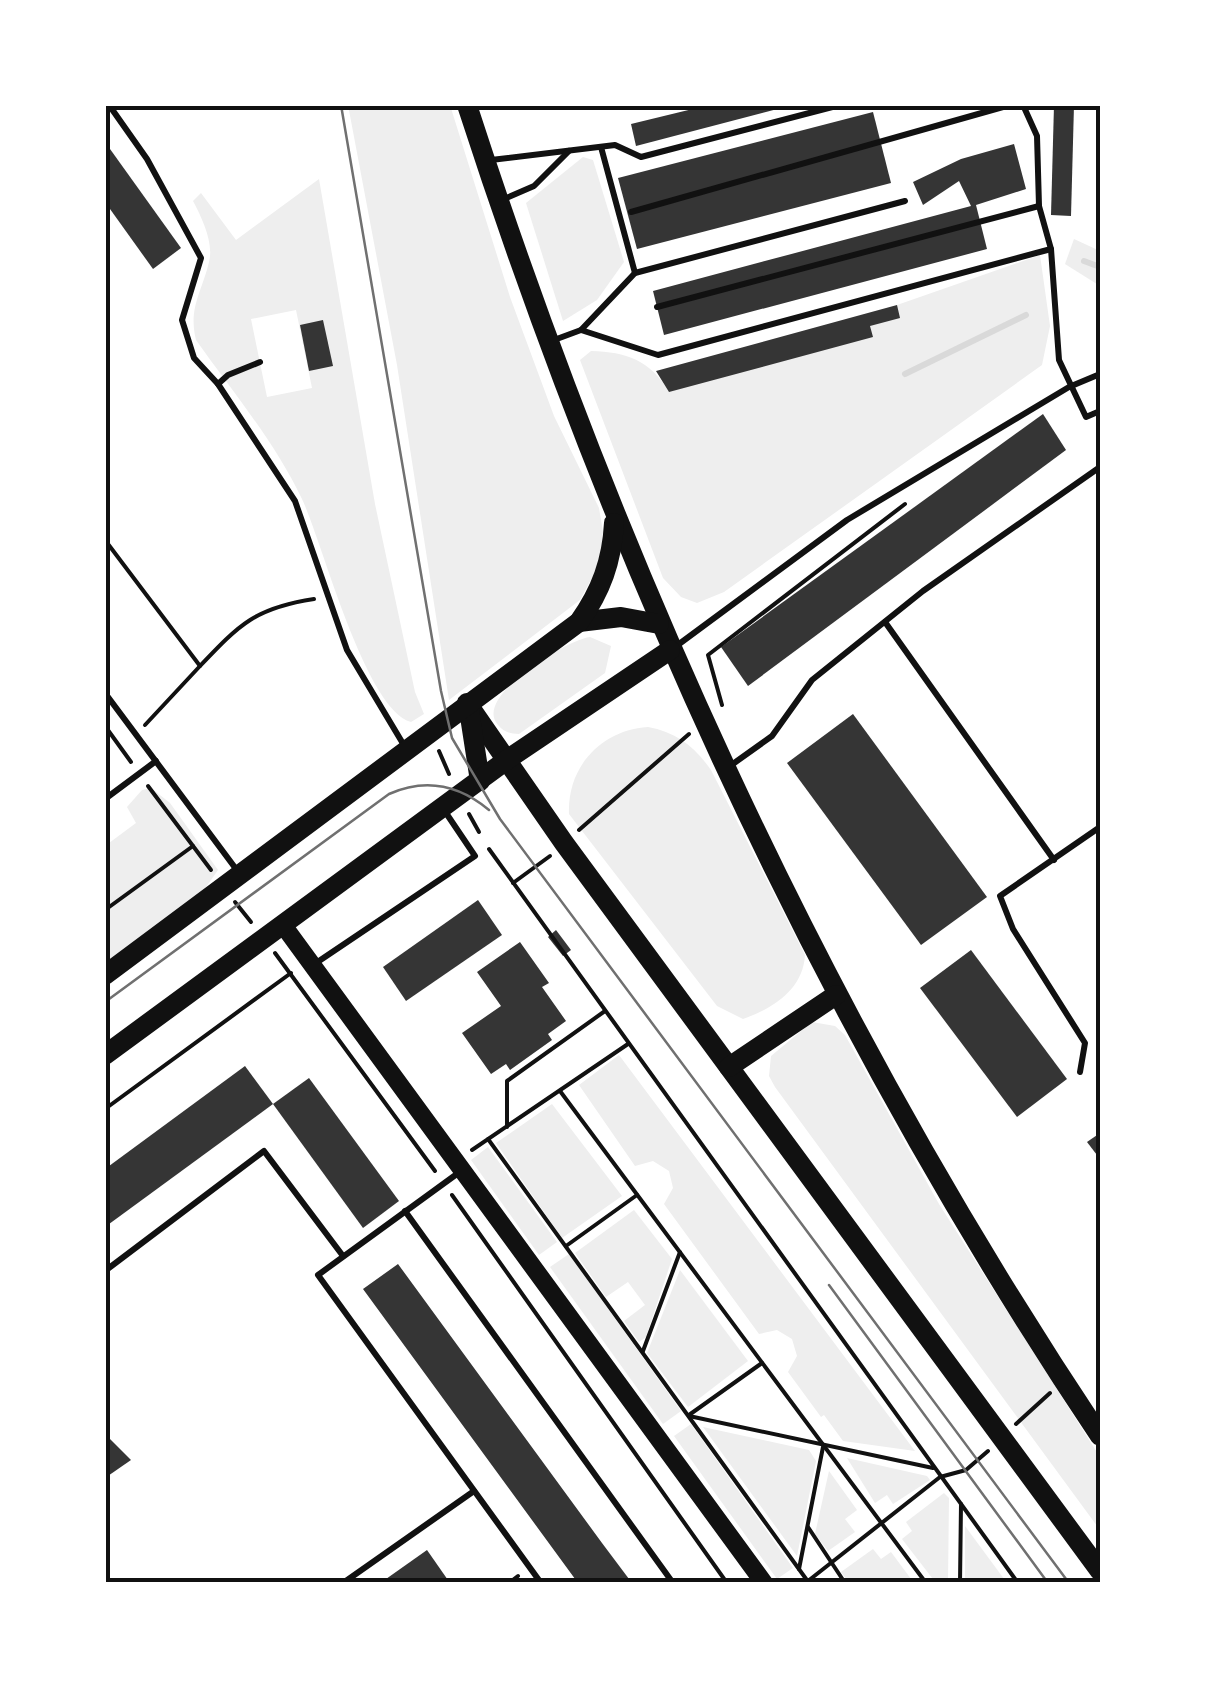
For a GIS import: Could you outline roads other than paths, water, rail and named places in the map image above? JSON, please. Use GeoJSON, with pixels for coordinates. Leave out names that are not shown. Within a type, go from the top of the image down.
{"type":"FeatureCollection","features":[{"type":"Feature","properties":{"kind":"main road"},"geometry":{"type":"LineString","coordinates":[[468,105],[547,342],[614,516],[704,722],[836,995],[936,1172],[1100,1436]]}},
{"type":"Feature","properties":{"kind":"main road"},"geometry":{"type":"LineString","coordinates":[[105,975],[579,622],[594,601],[610,562],[614,516]]}},
{"type":"Feature","properties":{"kind":"main road"},"geometry":{"type":"LineString","coordinates":[[579,622],[621,617],[659,624]]}},
{"type":"Feature","properties":{"kind":"main road"},"geometry":{"type":"LineString","coordinates":[[105,1055],[508,759],[670,650]]}},
{"type":"Feature","properties":{"kind":"main road"},"geometry":{"type":"LineString","coordinates":[[468,703],[564,844],[1100,1571]]}},
{"type":"Feature","properties":{"kind":"main road"},"geometry":{"type":"LineString","coordinates":[[468,703],[480,781]]}},
{"type":"Feature","properties":{"kind":"main road"},"geometry":{"type":"LineString","coordinates":[[729,1066],[836,995]]}},
{"type":"Feature","properties":{"kind":"street"},"geometry":{"type":"LineString","coordinates":[[282,925],[764,1583]]}},
{"type":"Feature","properties":{"kind":"lane"},"geometry":{"type":"LineString","coordinates":[[109,105],[147,159],[201,258],[182,320],[194,358],[218,384],[296,501],[346,650],[408,753]]}},
{"type":"Feature","properties":{"kind":"lane"},"geometry":{"type":"LineString","coordinates":[[486,161],[615,145],[642,157],[840,105]]}},
{"type":"Feature","properties":{"kind":"lane"},"geometry":{"type":"LineString","coordinates":[[631,212],[1010,105]]}},
{"type":"Feature","properties":{"kind":"lane"},"geometry":{"type":"LineString","coordinates":[[1023,105],[1037,136],[1040,206],[1051,249],[1059,360],[1086,417],[1100,412]]}},
{"type":"Feature","properties":{"kind":"lane"},"geometry":{"type":"LineString","coordinates":[[601,146],[635,273]]}},
{"type":"Feature","properties":{"kind":"lane"},"geometry":{"type":"LineString","coordinates":[[499,202],[534,186],[570,150]]}},
{"type":"Feature","properties":{"kind":"lane"},"geometry":{"type":"LineString","coordinates":[[547,342],[581,330],[635,273],[906,201]]}},
{"type":"Feature","properties":{"kind":"lane"},"geometry":{"type":"LineString","coordinates":[[658,307],[1040,206]]}},
{"type":"Feature","properties":{"kind":"lane"},"geometry":{"type":"LineString","coordinates":[[581,330],[658,355],[1051,249]]}},
{"type":"Feature","properties":{"kind":"lane"},"geometry":{"type":"LineString","coordinates":[[218,384],[228,375],[260,362]]}},
{"type":"Feature","properties":{"kind":"lane"},"geometry":{"type":"LineString","coordinates":[[670,650],[847,520],[1069,387],[1100,374]]}},
{"type":"Feature","properties":{"kind":"lane"},"geometry":{"type":"LineString","coordinates":[[726,768],[772,736],[812,680],[885,622],[1100,467]]}},
{"type":"Feature","properties":{"kind":"lane"},"geometry":{"type":"LineString","coordinates":[[885,622],[1054,860]]}},
{"type":"Feature","properties":{"kind":"lane"},"geometry":{"type":"LineString","coordinates":[[105,693],[156,762],[232,881]]}},
{"type":"Feature","properties":{"kind":"lane"},"geometry":{"type":"LineString","coordinates":[[106,795],[156,762]]}},
{"type":"Feature","properties":{"kind":"lane"},"geometry":{"type":"LineString","coordinates":[[310,963],[476,856],[444,809]]}},
{"type":"Feature","properties":{"kind":"lane"},"geometry":{"type":"LineString","coordinates":[[1080,1072],[1085,1042],[1014,928],[1000,896],[1100,827]]}},
{"type":"Feature","properties":{"kind":"lane"},"geometry":{"type":"LineString","coordinates":[[105,1271],[264,1151],[343,1256]]}},
{"type":"Feature","properties":{"kind":"lane"},"geometry":{"type":"LineString","coordinates":[[459,1166],[444,1183],[318,1275],[540,1583]]}},
{"type":"Feature","properties":{"kind":"lane"},"geometry":{"type":"LineString","coordinates":[[405,1212],[673,1583]]}},
{"type":"Feature","properties":{"kind":"lane"},"geometry":{"type":"LineString","coordinates":[[343,1583],[474,1491]]}},
{"type":"Feature","properties":{"kind":"waterway"},"geometry":{"type":"LineString","coordinates":[[1084,261],[1100,267]]}},
{"type":"Feature","properties":{"kind":"waterway"},"geometry":{"type":"LineString","coordinates":[[905,374],[1026,315]]}},
{"type":"Feature","properties":{"kind":"tram line"},"geometry":{"type":"LineString","coordinates":[[341,105],[452,738],[500,819],[1069,1583]]}},
{"type":"Feature","properties":{"kind":"tram line"},"geometry":{"type":"LineString","coordinates":[[105,1002],[389,794],[429,785],[454,790],[489,810]]}},
{"type":"Feature","properties":{"kind":"tram line"},"geometry":{"type":"LineString","coordinates":[[829,1285],[1048,1583]]}}]}
